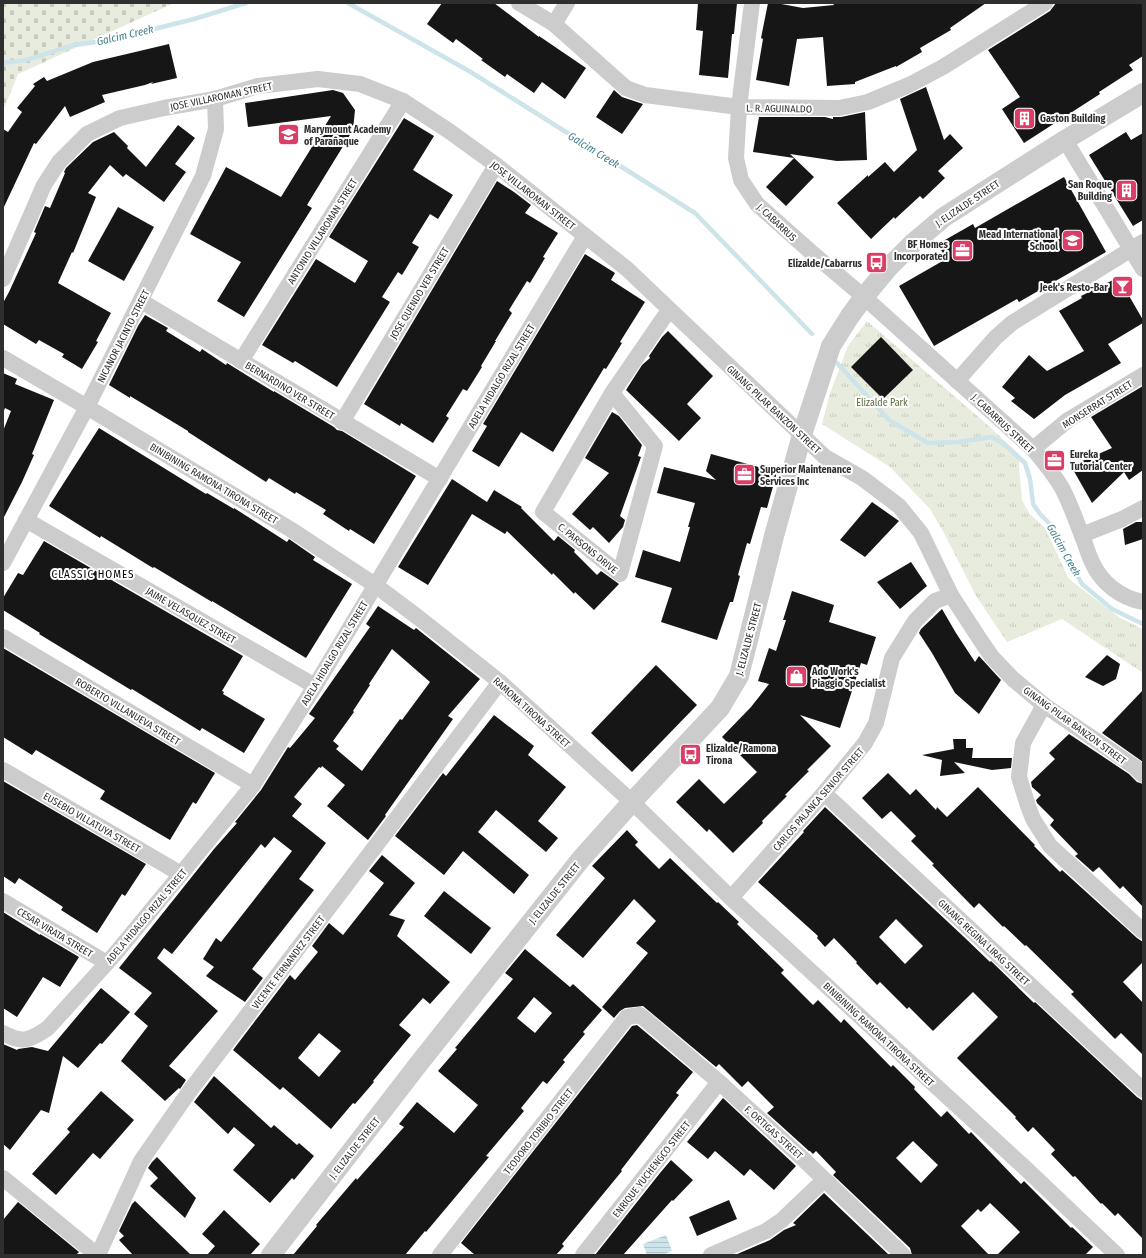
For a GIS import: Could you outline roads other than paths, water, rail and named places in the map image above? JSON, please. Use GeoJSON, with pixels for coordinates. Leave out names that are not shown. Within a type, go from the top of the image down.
{"type":"FeatureCollection","features":[{"type":"Feature","properties":{"kind":"street","name":"L. R. AGUINALDO"},"geometry":{"type":"LineString","coordinates":[[519,3],[554,24],[626,88],[645,95],[739,107],[839,108],[868,102],[909,85],[943,67],[1045,3]]}},
{"type":"Feature","properties":{"kind":"street"},"geometry":{"type":"LineString","coordinates":[[554,24],[567,3]]}},
{"type":"Feature","properties":{"kind":"street","name":"J. CABARRUS"},"geometry":{"type":"LineString","coordinates":[[752,3],[739,107],[736,158],[741,180],[757,204],[864,297]]}},
{"type":"Feature","properties":{"kind":"street","name":"JOSE VILLAROMAN STREET"},"geometry":{"type":"LineString","coordinates":[[3,279],[44,185],[59,162],[87,134],[120,118],[215,99],[258,86],[318,79],[360,84],[403,100],[496,165],[627,269],[669,310]]}},
{"type":"Feature","properties":{"kind":"street","name":"J. ELIZALDE STREET"},"geometry":{"type":"LineString","coordinates":[[271,1255],[417,1066],[568,875],[637,806],[720,708],[739,676],[774,536],[802,435],[831,346],[864,297],[888,268],[912,244],[944,217],[1065,140],[1143,93]]}},
{"type":"Feature","properties":{"kind":"street","name":"NICANOR JACINTO STREET"},"geometry":{"type":"LineString","coordinates":[[3,563],[87,407],[203,176],[216,129],[215,99]]}},
{"type":"Feature","properties":{"kind":"street","name":"ANTONIO VILLAROMAN STREET"},"geometry":{"type":"LineString","coordinates":[[241,361],[403,100]]}},
{"type":"Feature","properties":{"kind":"street"},"geometry":{"type":"LineString","coordinates":[[1065,140],[1137,246],[1143,269]]}},
{"type":"Feature","properties":{"kind":"street","name":"JOSE QUENDO VER STREET"},"geometry":{"type":"LineString","coordinates":[[342,422],[496,165]]}},
{"type":"Feature","properties":{"kind":"street","name":"ADELA HIDALGO RIZAL STREET"},"geometry":{"type":"LineString","coordinates":[[3,1033],[19,1040],[28,1039],[36,1036],[48,1028],[107,963],[253,785],[315,686],[585,236]]}},
{"type":"Feature","properties":{"kind":"street"},"geometry":{"type":"LineString","coordinates":[[957,380],[1012,323],[1137,246]]}},
{"type":"Feature","properties":{"kind":"street","name":"J. CABARRUS STREET"},"geometry":{"type":"LineString","coordinates":[[864,297],[1032,449],[1062,487],[1092,562],[1100,576],[1112,589],[1126,598],[1143,602]]}},
{"type":"Feature","properties":{"kind":"street","name":"BERNARDINO VER STREET"},"geometry":{"type":"LineString","coordinates":[[141,302],[440,479]]}},
{"type":"Feature","properties":{"kind":"street","name":"C. PARSONS DRIVE"},"geometry":{"type":"LineString","coordinates":[[612,393],[655,446],[620,574],[543,512],[612,393],[669,310]]}},
{"type":"Feature","properties":{"kind":"street","name":"GINANG PILAR BANZON STREET"},"geometry":{"type":"LineString","coordinates":[[669,310],[825,457],[862,478],[898,506],[921,533],[951,595],[992,657],[1013,679],[1044,705],[1135,767],[1143,775]]}},
{"type":"Feature","properties":{"kind":"street","name":"BINIBINING RAMONA TIRONA STREET"},"geometry":{"type":"LineString","coordinates":[[3,358],[290,530],[375,585],[419,618]]}},
{"type":"Feature","properties":{"kind":"street","name":"MONSERRAT STREET"},"geometry":{"type":"LineString","coordinates":[[1032,449],[1068,420],[1143,375]]}},
{"type":"Feature","properties":{"kind":"street"},"geometry":{"type":"LineString","coordinates":[[1082,536],[1122,520],[1143,508]]}},
{"type":"Feature","properties":{"kind":"street","name":"JAIME VELASQUEZ STREET"},"geometry":{"type":"LineString","coordinates":[[26,520],[315,686]]}},
{"type":"Feature","properties":{"kind":"street","name":"CARLOS PALANCA SENIOR STREET"},"geometry":{"type":"LineString","coordinates":[[731,898],[824,793],[865,743],[876,723],[892,658],[915,621],[936,601],[951,595]]}},
{"type":"Feature","properties":{"kind":"street","name":"RAMONA TIRONA STREET"},"geometry":{"type":"LineString","coordinates":[[419,618],[500,682],[637,806]]}},
{"type":"Feature","properties":{"kind":"street","name":"ROBERTO VILLANUEVA STREET"},"geometry":{"type":"LineString","coordinates":[[3,636],[253,785]]}},
{"type":"Feature","properties":{"kind":"street","name":"VICENTE FERNANDEZ STREET"},"geometry":{"type":"LineString","coordinates":[[98,1255],[141,1160],[194,1086],[500,682]]}},
{"type":"Feature","properties":{"kind":"street"},"geometry":{"type":"LineString","coordinates":[[1044,705],[1023,744],[1019,777],[1033,819],[1050,846],[1143,931]]}},
{"type":"Feature","properties":{"kind":"street","name":"EUSEBIO VILLATUYA STREET"},"geometry":{"type":"LineString","coordinates":[[3,770],[181,874]]}},
{"type":"Feature","properties":{"kind":"street","name":"GINANG REGINA LIRAG STREET"},"geometry":{"type":"LineString","coordinates":[[824,793],[1143,1090]]}},
{"type":"Feature","properties":{"kind":"street","name":"BINIBINING RAMONA TIRONA STREET"},"geometry":{"type":"LineString","coordinates":[[637,806],[731,898],[1023,1166],[1117,1255]]}},
{"type":"Feature","properties":{"kind":"street","name":"CESAR VIRATA STREET"},"geometry":{"type":"LineString","coordinates":[[3,901],[107,963]]}},
{"type":"Feature","properties":{"kind":"street","name":"F. ORTIGAS STREET"},"geometry":{"type":"LineString","coordinates":[[640,1015],[719,1082],[801,1157],[903,1255]]}},
{"type":"Feature","properties":{"kind":"street","name":"TEODORO TORIBIO STREET"},"geometry":{"type":"LineString","coordinates":[[440,1255],[627,1017],[640,1015]]}},
{"type":"Feature","properties":{"kind":"street","name":"ENRIQUE YUCHENGCO STREET"},"geometry":{"type":"LineString","coordinates":[[583,1255],[719,1082]]}},
{"type":"Feature","properties":{"kind":"street"},"geometry":{"type":"LineString","coordinates":[[3,1178],[98,1255]]}},
{"type":"Feature","properties":{"kind":"street"},"geometry":{"type":"LineString","coordinates":[[711,1255],[766,1231],[782,1220],[824,1180]]}},
{"type":"Feature","properties":{"kind":"water"},"geometry":{"type":"Polygon","coordinates":[[[666,1235],[672,1251],[662,1255],[647,1255],[643,1244],[666,1235]]]}},
{"type":"Feature","properties":{"kind":"waterway","name":"Galcim Creek"},"geometry":{"type":"LineString","coordinates":[[3,63],[26,60],[74,45],[110,40],[194,19],[246,3]]}},
{"type":"Feature","properties":{"kind":"waterway","name":"Galcim Creek"},"geometry":{"type":"LineString","coordinates":[[348,3],[469,71],[695,213],[812,334]]}},
{"type":"Feature","properties":{"kind":"waterway","name":"Galcim Creek"},"geometry":{"type":"LineString","coordinates":[[837,363],[889,420],[928,443],[959,442],[992,437],[1004,444],[1025,463],[1030,479],[1033,504],[1040,514],[1052,526],[1082,584],[1112,609],[1143,624]]}},
{"type":"Feature","properties":{"kind":"place","name":"Gaston Building"},"geometry":{"type":"Point","coordinates":[1025,118]}},
{"type":"Feature","properties":{"kind":"place","name":"Marymount Academy of Parañaque"},"geometry":{"type":"Point","coordinates":[289,135]}},
{"type":"Feature","properties":{"kind":"place","name":"San Roque Building"},"geometry":{"type":"Point","coordinates":[1127,190]}},
{"type":"Feature","properties":{"kind":"place","name":"Mead International School"},"geometry":{"type":"Point","coordinates":[1073,240]}},
{"type":"Feature","properties":{"kind":"place","name":"BF Homes Incorporated"},"geometry":{"type":"Point","coordinates":[963,250]}},
{"type":"Feature","properties":{"kind":"place","name":"Elizalde/Cabarrus"},"geometry":{"type":"Point","coordinates":[877,263]}},
{"type":"Feature","properties":{"kind":"place","name":"Jeek's Resto-Bar"},"geometry":{"type":"Point","coordinates":[1123,287]}},
{"type":"Feature","properties":{"kind":"place","name":"Eureka Tutorial Center"},"geometry":{"type":"Point","coordinates":[1055,460]}},
{"type":"Feature","properties":{"kind":"place","name":"Superior Maintenance Services Inc"},"geometry":{"type":"Point","coordinates":[744,475]}},
{"type":"Feature","properties":{"kind":"place","name":"Ado Work's Piaggio Specialist"},"geometry":{"type":"Point","coordinates":[797,677]}},
{"type":"Feature","properties":{"kind":"place","name":"Elizalde/Ramona Tirona"},"geometry":{"type":"Point","coordinates":[690,754]}},
{"type":"Feature","properties":{"kind":"district","name":"CLASSIC HOMES"},"geometry":{"type":"Point","coordinates":[93,574]}},
{"type":"Feature","properties":{"kind":"park label","name":"Elizalde Park"},"geometry":{"type":"Point","coordinates":[882,402]}}]}
